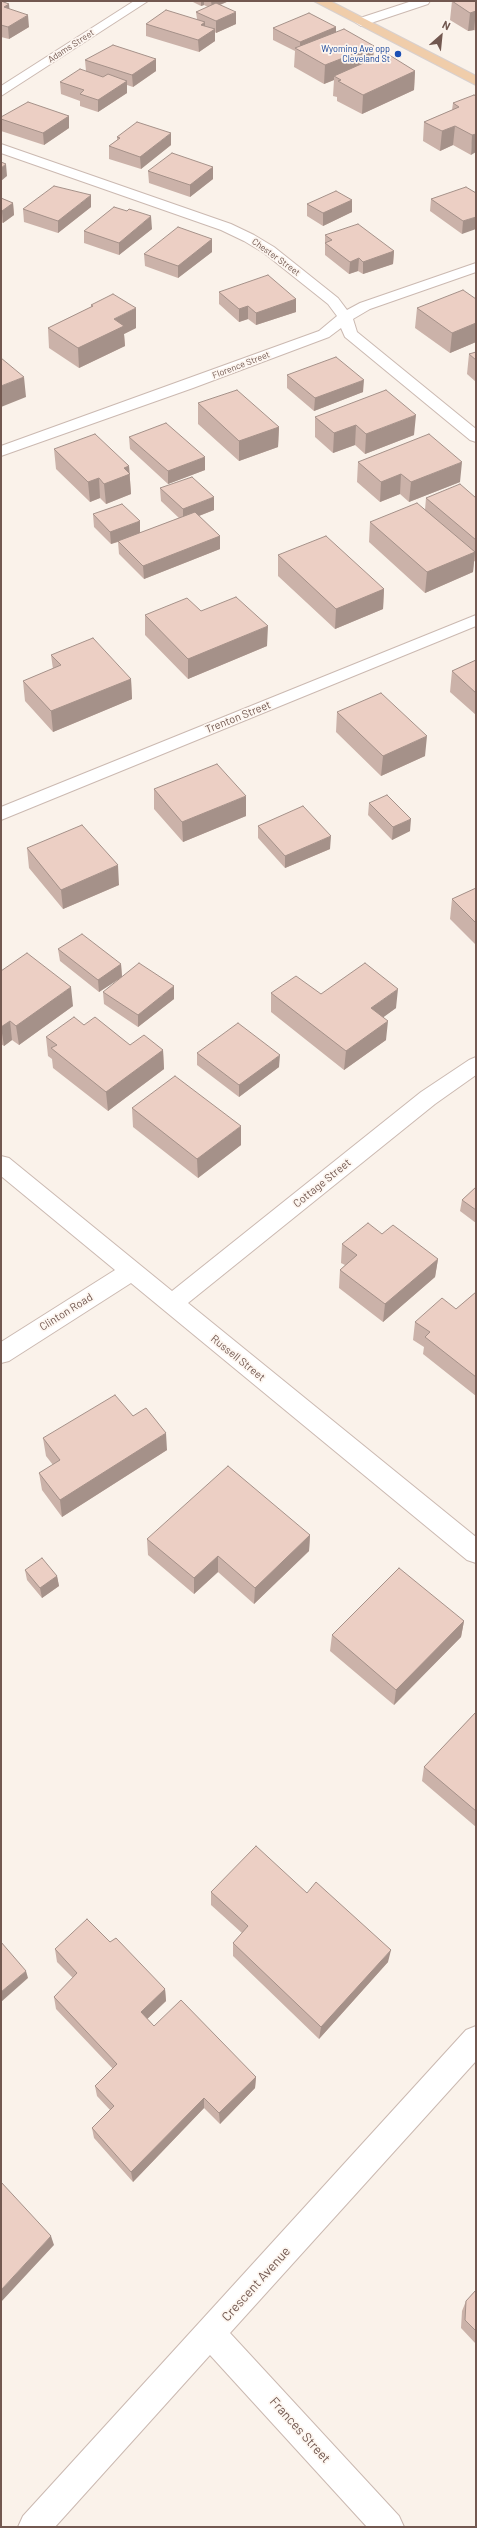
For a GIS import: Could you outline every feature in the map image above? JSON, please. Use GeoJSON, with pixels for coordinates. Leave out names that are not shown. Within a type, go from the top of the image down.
{"type":"FeatureCollection","features":[{"type":"Feature","properties":{"kind":"main road"},"geometry":{"type":"LineString","coordinates":[[320,1],[476,81]]}},
{"type":"Feature","properties":{"kind":"street","name":"Adams Street"},"geometry":{"type":"LineString","coordinates":[[1,92],[142,1]]}},
{"type":"Feature","properties":{"kind":"street"},"geometry":{"type":"LineString","coordinates":[[361,22],[424,1]]}},
{"type":"Feature","properties":{"kind":"street","name":"Chester Street"},"geometry":{"type":"LineString","coordinates":[[1,148],[226,227],[269,250],[334,301],[346,317],[350,334],[476,437]]}},
{"type":"Feature","properties":{"kind":"street","name":"Florence Street"},"geometry":{"type":"LineString","coordinates":[[1,451],[188,385],[324,334],[346,317],[365,306],[476,267]]}},
{"type":"Feature","properties":{"kind":"street","name":"Trenton Street"},"geometry":{"type":"LineString","coordinates":[[1,814],[476,620]]}},
{"type":"Feature","properties":{"kind":"street","name":"Cottage Street"},"geometry":{"type":"LineString","coordinates":[[171,1304],[416,1108],[476,1065]]}},
{"type":"Feature","properties":{"kind":"street","name":"Russell Street"},"geometry":{"type":"LineString","coordinates":[[1,1164],[476,1552]]}},
{"type":"Feature","properties":{"kind":"street","name":"Clinton Road"},"geometry":{"type":"LineString","coordinates":[[1,1354],[131,1271]]}},
{"type":"Feature","properties":{"kind":"street","name":"Crescent Avenue"},"geometry":{"type":"LineString","coordinates":[[34,2527],[211,2334],[476,2040]]}},
{"type":"Feature","properties":{"kind":"street","name":"Frances Street"},"geometry":{"type":"LineString","coordinates":[[211,2334],[388,2527]]}},
{"type":"Feature","properties":{"kind":"building"},"geometry":{"type":"Polygon","coordinates":[[[1,1],[9,4],[4,7],[28,15],[8,27],[1,25],[1,1]]]}},
{"type":"Feature","properties":{"kind":"building"},"geometry":{"type":"Polygon","coordinates":[[[452,1],[476,1],[476,11],[470,13],[452,1]]]}},
{"type":"Feature","properties":{"kind":"building"},"geometry":{"type":"Polygon","coordinates":[[[216,3],[236,12],[216,21],[196,12],[216,3]]]}},
{"type":"Feature","properties":{"kind":"building"},"geometry":{"type":"Polygon","coordinates":[[[166,10],[205,22],[201,25],[215,29],[198,40],[146,24],[166,10]]]}},
{"type":"Feature","properties":{"kind":"building"},"geometry":{"type":"Polygon","coordinates":[[[309,13],[336,27],[300,42],[273,28],[309,13]]]}},
{"type":"Feature","properties":{"kind":"building"},"geometry":{"type":"Polygon","coordinates":[[[344,29],[374,46],[325,65],[295,48],[344,29]]]}},
{"type":"Feature","properties":{"kind":"building"},"geometry":{"type":"Polygon","coordinates":[[[113,45],[156,59],[132,75],[85,60],[113,45]]]}},
{"type":"Feature","properties":{"kind":"building"},"geometry":{"type":"Polygon","coordinates":[[[386,53],[415,71],[363,95],[338,81],[341,80],[334,76],[386,53]]]}},
{"type":"Feature","properties":{"kind":"building"},"geometry":{"type":"Polygon","coordinates":[[[80,69],[103,77],[108,74],[127,81],[98,100],[80,94],[84,90],[60,82],[80,69]]]}},
{"type":"Feature","properties":{"kind":"building"},"geometry":{"type":"Polygon","coordinates":[[[474,95],[476,96],[476,134],[472,135],[455,126],[442,131],[424,122],[459,107],[453,103],[474,95]]]}},
{"type":"Feature","properties":{"kind":"building"},"geometry":{"type":"Polygon","coordinates":[[[28,102],[69,116],[43,133],[1,119],[1,117],[28,102]]]}},
{"type":"Feature","properties":{"kind":"building"},"geometry":{"type":"Polygon","coordinates":[[[137,122],[171,133],[140,157],[109,146],[120,138],[117,137],[137,122]]]}},
{"type":"Feature","properties":{"kind":"building"},"geometry":{"type":"Polygon","coordinates":[[[172,153],[213,167],[190,185],[148,171],[172,153]]]}},
{"type":"Feature","properties":{"kind":"building"},"geometry":{"type":"Polygon","coordinates":[[[1,162],[6,164],[1,168],[1,162]]]}},
{"type":"Feature","properties":{"kind":"building"},"geometry":{"type":"Polygon","coordinates":[[[54,186],[91,195],[58,221],[23,209],[54,186]]]}},
{"type":"Feature","properties":{"kind":"building"},"geometry":{"type":"Polygon","coordinates":[[[466,187],[476,193],[476,217],[463,221],[431,199],[466,187]]]}},
{"type":"Feature","properties":{"kind":"building"},"geometry":{"type":"Polygon","coordinates":[[[336,191],[352,200],[323,213],[307,204],[336,191]]]}},
{"type":"Feature","properties":{"kind":"building"},"geometry":{"type":"Polygon","coordinates":[[[1,198],[13,203],[2,211],[1,210],[1,198]]]}},
{"type":"Feature","properties":{"kind":"building"},"geometry":{"type":"Polygon","coordinates":[[[114,207],[127,211],[129,209],[151,216],[119,243],[84,231],[114,207]]]}},
{"type":"Feature","properties":{"kind":"building"},"geometry":{"type":"Polygon","coordinates":[[[358,224],[394,251],[363,262],[359,258],[350,262],[325,243],[332,240],[325,235],[358,224]]]}},
{"type":"Feature","properties":{"kind":"building"},"geometry":{"type":"Polygon","coordinates":[[[178,227],[212,239],[178,266],[144,254],[178,227]]]}},
{"type":"Feature","properties":{"kind":"building"},"geometry":{"type":"Polygon","coordinates":[[[268,275],[296,299],[256,313],[248,306],[239,309],[219,292],[268,275]]]}},
{"type":"Feature","properties":{"kind":"building"},"geometry":{"type":"Polygon","coordinates":[[[463,290],[476,299],[476,323],[452,333],[417,308],[463,290]]]}},
{"type":"Feature","properties":{"kind":"building"},"geometry":{"type":"Polygon","coordinates":[[[113,294],[136,308],[114,319],[124,326],[78,348],[48,328],[93,306],[91,305],[113,294]]]}},
{"type":"Feature","properties":{"kind":"building"},"geometry":{"type":"Polygon","coordinates":[[[476,352],[476,360],[469,354],[476,352]]]}},
{"type":"Feature","properties":{"kind":"building"},"geometry":{"type":"Polygon","coordinates":[[[336,357],[364,380],[315,398],[287,375],[336,357]]]}},
{"type":"Feature","properties":{"kind":"building"},"geometry":{"type":"Polygon","coordinates":[[[1,358],[24,377],[1,386],[1,358]]]}},
{"type":"Feature","properties":{"kind":"building"},"geometry":{"type":"Polygon","coordinates":[[[237,390],[279,427],[239,441],[198,403],[237,390]]]}},
{"type":"Feature","properties":{"kind":"building"},"geometry":{"type":"Polygon","coordinates":[[[386,390],[416,415],[366,434],[356,425],[334,433],[315,417],[386,390]]]}},
{"type":"Feature","properties":{"kind":"building"},"geometry":{"type":"Polygon","coordinates":[[[166,423],[205,457],[168,471],[129,437],[166,423]]]}},
{"type":"Feature","properties":{"kind":"building"},"geometry":{"type":"Polygon","coordinates":[[[95,434],[129,466],[124,468],[130,474],[104,484],[99,478],[88,482],[54,449],[95,434]]]}},
{"type":"Feature","properties":{"kind":"building"},"geometry":{"type":"Polygon","coordinates":[[[429,434],[462,462],[411,482],[401,474],[381,482],[358,462],[429,434]]]}},
{"type":"Feature","properties":{"kind":"building"},"geometry":{"type":"Polygon","coordinates":[[[192,477],[214,497],[183,509],[160,488],[192,477]]]}},
{"type":"Feature","properties":{"kind":"building"},"geometry":{"type":"Polygon","coordinates":[[[460,484],[476,498],[476,540],[426,498],[460,484]]]}},
{"type":"Feature","properties":{"kind":"building"},"geometry":{"type":"Polygon","coordinates":[[[417,503],[475,552],[427,572],[370,522],[417,503]]]}},
{"type":"Feature","properties":{"kind":"building"},"geometry":{"type":"Polygon","coordinates":[[[122,504],[140,521],[110,532],[93,514],[122,504]]]}},
{"type":"Feature","properties":{"kind":"building"},"geometry":{"type":"Polygon","coordinates":[[[195,512],[220,536],[143,566],[118,541],[195,512]]]}},
{"type":"Feature","properties":{"kind":"building"},"geometry":{"type":"Polygon","coordinates":[[[326,536],[384,589],[336,609],[278,555],[326,536]]]}},
{"type":"Feature","properties":{"kind":"building"},"geometry":{"type":"Polygon","coordinates":[[[236,597],[268,626],[188,659],[145,615],[187,598],[201,611],[236,597]]]}},
{"type":"Feature","properties":{"kind":"building"},"geometry":{"type":"Polygon","coordinates":[[[93,638],[131,679],[51,711],[23,681],[61,665],[51,655],[93,638]]]}},
{"type":"Feature","properties":{"kind":"building"},"geometry":{"type":"Polygon","coordinates":[[[476,660],[476,693],[452,671],[476,660]]]}},
{"type":"Feature","properties":{"kind":"building"},"geometry":{"type":"Polygon","coordinates":[[[381,693],[427,736],[383,756],[337,712],[381,693]]]}},
{"type":"Feature","properties":{"kind":"building"},"geometry":{"type":"Polygon","coordinates":[[[217,764],[246,796],[182,822],[154,789],[217,764]]]}},
{"type":"Feature","properties":{"kind":"building"},"geometry":{"type":"Polygon","coordinates":[[[387,795],[411,819],[393,827],[369,803],[387,795]]]}},
{"type":"Feature","properties":{"kind":"building"},"geometry":{"type":"Polygon","coordinates":[[[303,806],[331,836],[285,856],[258,826],[303,806]]]}},
{"type":"Feature","properties":{"kind":"building"},"geometry":{"type":"Polygon","coordinates":[[[82,825],[118,865],[61,890],[27,848],[82,825]]]}},
{"type":"Feature","properties":{"kind":"building"},"geometry":{"type":"Polygon","coordinates":[[[476,888],[476,923],[452,899],[476,888]]]}},
{"type":"Feature","properties":{"kind":"building"},"geometry":{"type":"Polygon","coordinates":[[[82,934],[121,964],[98,980],[58,949],[82,934]]]}},
{"type":"Feature","properties":{"kind":"building"},"geometry":{"type":"Polygon","coordinates":[[[27,953],[71,987],[16,1026],[10,1021],[1,1027],[1,971],[27,953]]]}},
{"type":"Feature","properties":{"kind":"building"},"geometry":{"type":"Polygon","coordinates":[[[139,963],[174,986],[138,1015],[103,992],[139,963]]]}},
{"type":"Feature","properties":{"kind":"building"},"geometry":{"type":"Polygon","coordinates":[[[365,963],[398,989],[371,1008],[388,1021],[346,1051],[271,993],[296,976],[321,994],[365,963]]]}},
{"type":"Feature","properties":{"kind":"building"},"geometry":{"type":"Polygon","coordinates":[[[74,1017],[84,1025],[95,1017],[130,1045],[144,1035],[163,1050],[106,1092],[51,1048],[57,1045],[46,1037],[74,1017]]]}},
{"type":"Feature","properties":{"kind":"building"},"geometry":{"type":"Polygon","coordinates":[[[238,1023],[280,1055],[239,1085],[197,1053],[238,1023]]]}},
{"type":"Feature","properties":{"kind":"building"},"geometry":{"type":"Polygon","coordinates":[[[175,1076],[241,1126],[197,1159],[132,1108],[175,1076]]]}},
{"type":"Feature","properties":{"kind":"building"},"geometry":{"type":"Polygon","coordinates":[[[476,1187],[476,1210],[462,1200],[476,1187]]]}},
{"type":"Feature","properties":{"kind":"building"},"geometry":{"type":"Polygon","coordinates":[[[368,1223],[382,1234],[393,1225],[438,1259],[385,1304],[340,1270],[357,1255],[342,1244],[368,1223]]]}},
{"type":"Feature","properties":{"kind":"building"},"geometry":{"type":"Polygon","coordinates":[[[476,1292],[476,1377],[425,1337],[430,1332],[415,1322],[442,1298],[456,1309],[476,1292]]]}},
{"type":"Feature","properties":{"kind":"building"},"geometry":{"type":"Polygon","coordinates":[[[115,1395],[133,1416],[146,1408],[166,1433],[60,1500],[39,1473],[60,1460],[43,1438],[115,1395]]]}},
{"type":"Feature","properties":{"kind":"building"},"geometry":{"type":"Polygon","coordinates":[[[228,1466],[310,1535],[255,1588],[218,1556],[194,1578],[147,1539],[228,1466]]]}},
{"type":"Feature","properties":{"kind":"building"},"geometry":{"type":"Polygon","coordinates":[[[42,1558],[57,1576],[40,1588],[25,1570],[42,1558]]]}},
{"type":"Feature","properties":{"kind":"building"},"geometry":{"type":"Polygon","coordinates":[[[399,1568],[464,1621],[396,1690],[332,1635],[399,1568]]]}},
{"type":"Feature","properties":{"kind":"building"},"geometry":{"type":"Polygon","coordinates":[[[476,1712],[476,1811],[424,1767],[476,1712]]]}},
{"type":"Feature","properties":{"kind":"building"},"geometry":{"type":"Polygon","coordinates":[[[256,1846],[307,1893],[316,1882],[391,1950],[321,2027],[233,1943],[248,1926],[211,1892],[256,1846]]]}},
{"type":"Feature","properties":{"kind":"building"},"geometry":{"type":"Polygon","coordinates":[[[87,1919],[110,1942],[116,1938],[165,1989],[141,2012],[154,2026],[181,2000],[256,2077],[219,2113],[204,2098],[131,2172],[92,2128],[114,2106],[95,2086],[117,2064],[54,1997],[77,1973],[55,1949],[87,1919]]]}},
{"type":"Feature","properties":{"kind":"building"},"geometry":{"type":"Polygon","coordinates":[[[1,1942],[26,1971],[1,1992],[1,1942]]]}},
{"type":"Feature","properties":{"kind":"building"},"geometry":{"type":"Polygon","coordinates":[[[1,2182],[51,2236],[1,2290],[1,2182]]]}},
{"type":"Feature","properties":{"kind":"building"},"geometry":{"type":"Polygon","coordinates":[[[476,2290],[476,2331],[465,2320],[466,2301],[476,2290]]]}},
{"type":"Feature","properties":{"kind":"place","name":"Wyoming Ave opp Cleveland St"},"geometry":{"type":"Point","coordinates":[398,54]}}]}
